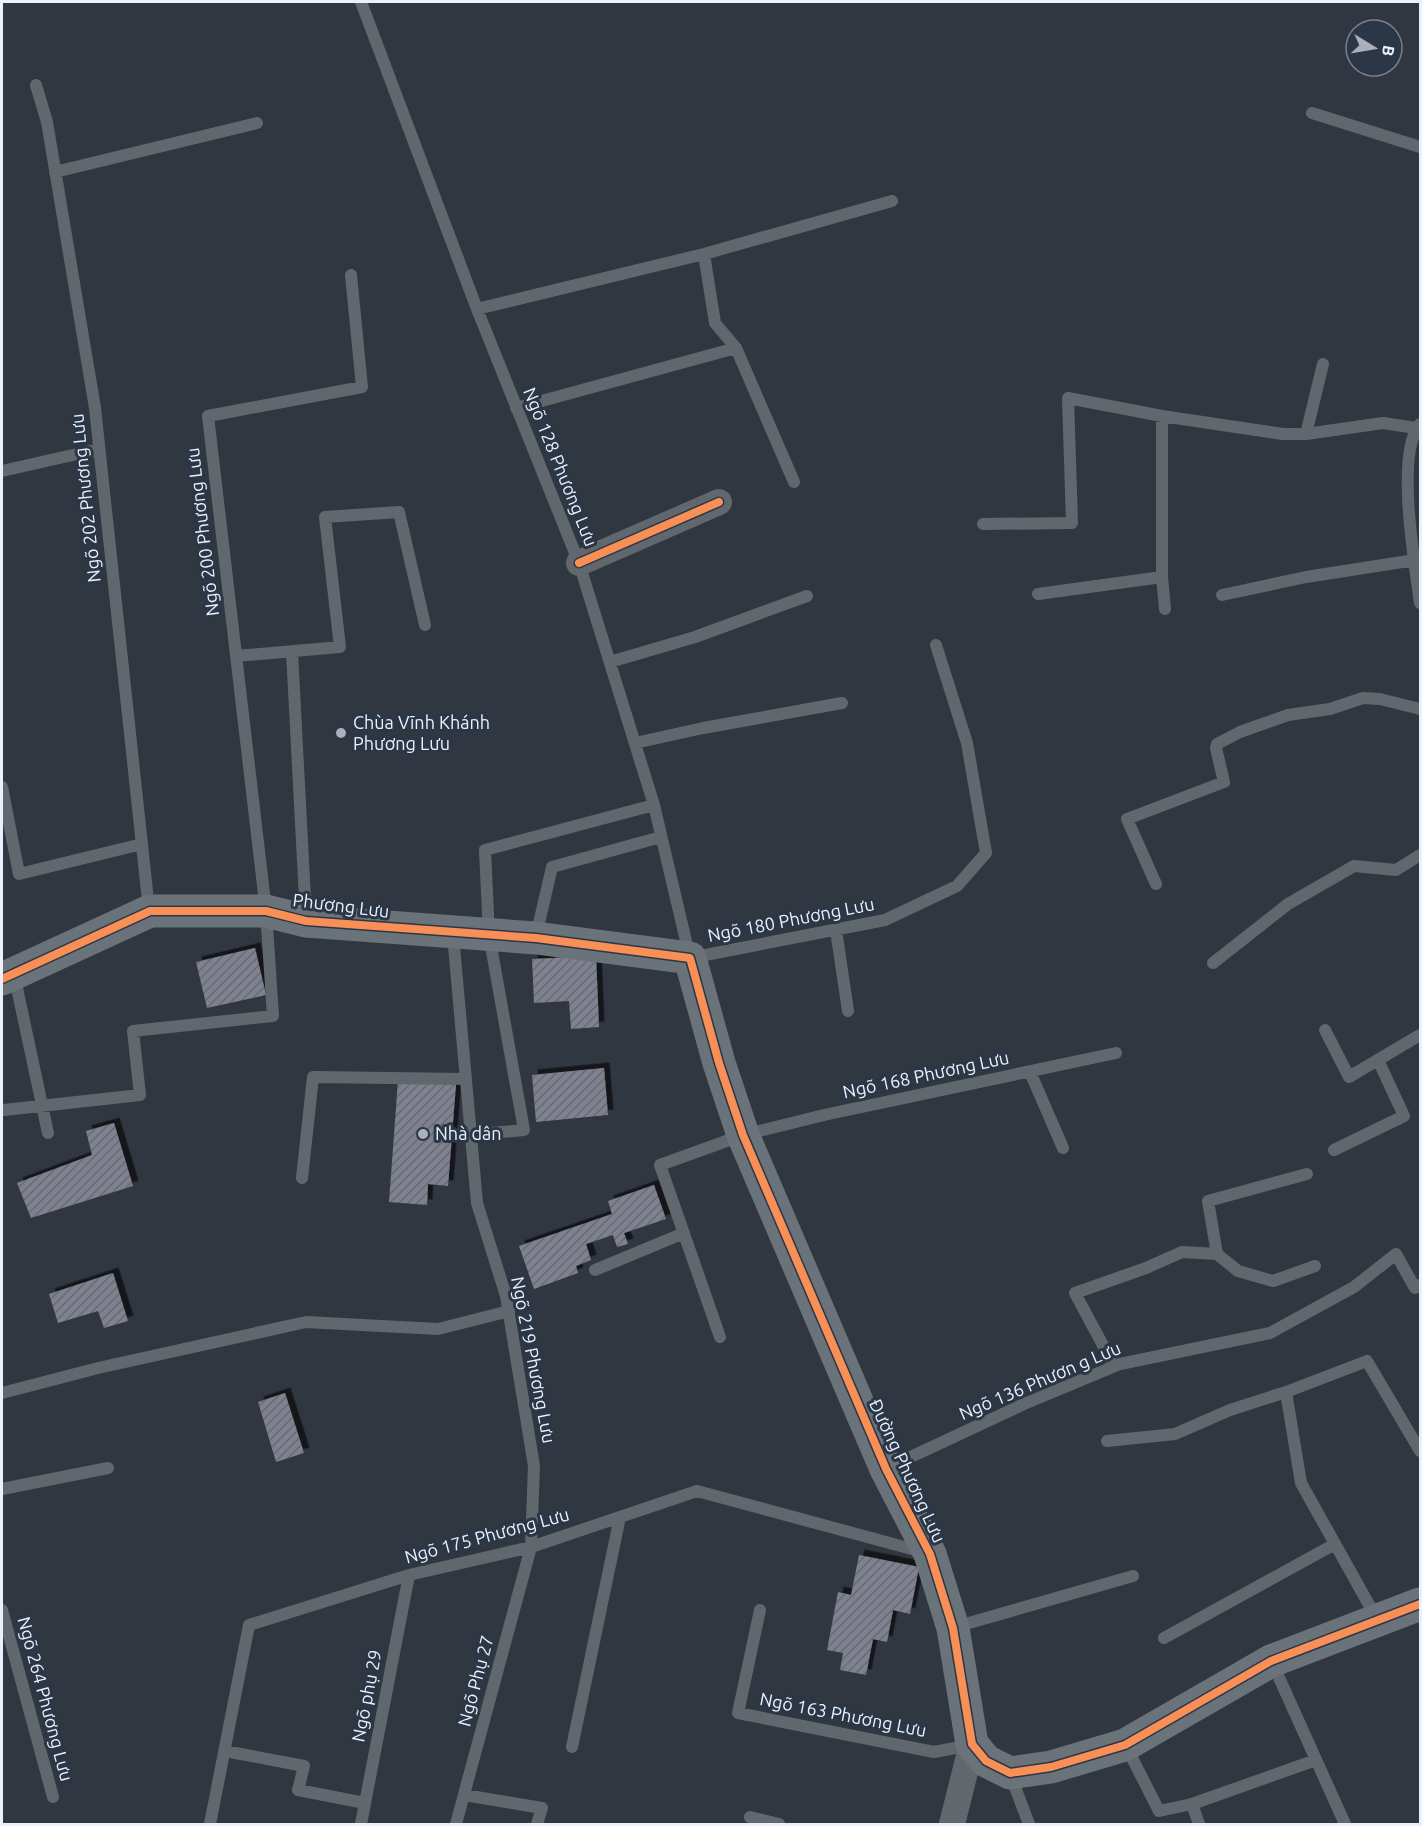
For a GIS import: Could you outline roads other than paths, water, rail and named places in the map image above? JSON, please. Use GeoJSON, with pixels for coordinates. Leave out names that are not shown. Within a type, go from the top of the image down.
{"type":"FeatureCollection","features":[{"type":"Feature","properties":{"kind":"street"},"geometry":{"type":"LineString","coordinates":[[579,563],[719,502]]}},
{"type":"Feature","properties":{"kind":"street","name":"Phương Lưu"},"geometry":{"type":"LineString","coordinates":[[8,976],[150,911],[266,911],[306,921],[536,938],[690,958]]}},
{"type":"Feature","properties":{"kind":"street","name":"Đường Phương Lưu"},"geometry":{"type":"LineString","coordinates":[[690,958],[743,1135],[886,1469],[930,1554],[953,1628],[972,1744]]}},
{"type":"Feature","properties":{"kind":"street"},"geometry":{"type":"LineString","coordinates":[[972,1744],[987,1761],[1010,1773],[1051,1767],[1125,1745],[1271,1661],[1420,1605]]}},
{"type":"Feature","properties":{"kind":"street"},"geometry":{"type":"LineString","coordinates":[[952,1824],[972,1744]]}},
{"type":"Feature","properties":{"kind":"lane","name":"Ngõ 128 Phương Lưu"},"geometry":{"type":"LineString","coordinates":[[361,2],[477,309],[579,563],[654,805],[690,958]]}},
{"type":"Feature","properties":{"kind":"lane","name":"Ngõ 202 Phương Lưu"},"geometry":{"type":"LineString","coordinates":[[36,85],[47,122],[56,172],[94,408],[150,911]]}},
{"type":"Feature","properties":{"kind":"lane"},"geometry":{"type":"LineString","coordinates":[[1312,113],[1420,147]]}},
{"type":"Feature","properties":{"kind":"lane"},"geometry":{"type":"LineString","coordinates":[[56,172],[257,123]]}},
{"type":"Feature","properties":{"kind":"lane"},"geometry":{"type":"LineString","coordinates":[[477,309],[704,254],[892,201]]}},
{"type":"Feature","properties":{"kind":"lane"},"geometry":{"type":"LineString","coordinates":[[704,254],[715,323],[736,348],[794,482]]}},
{"type":"Feature","properties":{"kind":"lane","name":"Ngõ 200 Phương Lưu"},"geometry":{"type":"LineString","coordinates":[[43,1106],[140,1095],[133,1031],[273,1016],[266,911],[208,416],[362,387],[351,275]]}},
{"type":"Feature","properties":{"kind":"lane"},"geometry":{"type":"LineString","coordinates":[[516,408],[736,348]]}},
{"type":"Feature","properties":{"kind":"lane"},"geometry":{"type":"LineString","coordinates":[[1306,435],[1323,364]]}},
{"type":"Feature","properties":{"kind":"lane"},"geometry":{"type":"LineString","coordinates":[[982,524],[1072,523],[1068,398],[1162,416],[1283,434],[1306,435],[1383,423],[1418,425],[1409,450],[1407,475],[1420,603]]}},
{"type":"Feature","properties":{"kind":"lane"},"geometry":{"type":"LineString","coordinates":[[1162,416],[1162,576],[1165,609]]}},
{"type":"Feature","properties":{"kind":"lane"},"geometry":{"type":"LineString","coordinates":[[2,471],[99,449]]}},
{"type":"Feature","properties":{"kind":"lane"},"geometry":{"type":"LineString","coordinates":[[236,656],[340,647],[325,517],[399,512],[425,626]]}},
{"type":"Feature","properties":{"kind":"lane"},"geometry":{"type":"LineString","coordinates":[[1222,595],[1306,577],[1414,560]]}},
{"type":"Feature","properties":{"kind":"lane"},"geometry":{"type":"LineString","coordinates":[[1038,594],[1162,576]]}},
{"type":"Feature","properties":{"kind":"lane"},"geometry":{"type":"LineString","coordinates":[[610,662],[695,637],[807,596]]}},
{"type":"Feature","properties":{"kind":"lane","name":"Ngõ 180 Phương Lưu"},"geometry":{"type":"LineString","coordinates":[[690,958],[885,920],[957,886],[986,854],[968,743],[936,645]]}},
{"type":"Feature","properties":{"kind":"lane"},"geometry":{"type":"LineString","coordinates":[[292,652],[306,921]]}},
{"type":"Feature","properties":{"kind":"lane"},"geometry":{"type":"LineString","coordinates":[[1156,884],[1127,819],[1224,782],[1217,744],[1240,732],[1288,715],[1330,709],[1364,698],[1380,699],[1420,709]]}},
{"type":"Feature","properties":{"kind":"lane"},"geometry":{"type":"LineString","coordinates":[[635,743],[703,728],[842,703]]}},
{"type":"Feature","properties":{"kind":"lane"},"geometry":{"type":"LineString","coordinates":[[2,787],[19,874],[142,844]]}},
{"type":"Feature","properties":{"kind":"lane"},"geometry":{"type":"LineString","coordinates":[[470,1135],[524,1130],[489,935],[485,850],[654,805]]}},
{"type":"Feature","properties":{"kind":"lane"},"geometry":{"type":"LineString","coordinates":[[536,938],[552,867],[661,837]]}},
{"type":"Feature","properties":{"kind":"lane"},"geometry":{"type":"LineString","coordinates":[[1213,963],[1288,904],[1354,866],[1396,870],[1420,855]]}},
{"type":"Feature","properties":{"kind":"lane"},"geometry":{"type":"LineString","coordinates":[[836,930],[848,1011]]}},
{"type":"Feature","properties":{"kind":"lane","name":"Ngõ 219 Phương Lưu"},"geometry":{"type":"LineString","coordinates":[[453,933],[477,1203],[506,1296],[534,1466],[531,1547]]}},
{"type":"Feature","properties":{"kind":"lane"},"geometry":{"type":"LineString","coordinates":[[8,976],[43,1106],[48,1133]]}},
{"type":"Feature","properties":{"kind":"lane"},"geometry":{"type":"LineString","coordinates":[[1325,1030],[1349,1077],[1420,1035]]}},
{"type":"Feature","properties":{"kind":"lane","name":"Ngõ 168 Phương Lưu"},"geometry":{"type":"LineString","coordinates":[[684,1233],[660,1166],[743,1135],[824,1115],[1116,1053]]}},
{"type":"Feature","properties":{"kind":"lane"},"geometry":{"type":"LineString","coordinates":[[1334,1150],[1404,1116],[1378,1060]]}},
{"type":"Feature","properties":{"kind":"lane"},"geometry":{"type":"LineString","coordinates":[[1030,1072],[1063,1148]]}},
{"type":"Feature","properties":{"kind":"lane"},"geometry":{"type":"LineString","coordinates":[[302,1178],[313,1077],[465,1079]]}},
{"type":"Feature","properties":{"kind":"lane"},"geometry":{"type":"LineString","coordinates":[[4,1110],[43,1106]]}},
{"type":"Feature","properties":{"kind":"lane"},"geometry":{"type":"LineString","coordinates":[[1217,1254],[1208,1201],[1306,1174]]}},
{"type":"Feature","properties":{"kind":"lane"},"geometry":{"type":"LineString","coordinates":[[595,1270],[684,1233],[720,1337]]}},
{"type":"Feature","properties":{"kind":"lane"},"geometry":{"type":"LineString","coordinates":[[1114,1366],[1075,1293],[1146,1268],[1182,1252],[1217,1254],[1239,1271],[1273,1281],[1315,1266]]}},
{"type":"Feature","properties":{"kind":"lane","name":"Ngõ 136 Phươn g Lưu"},"geometry":{"type":"LineString","coordinates":[[886,1469],[1024,1404],[1114,1366],[1270,1333],[1354,1287],[1396,1254],[1415,1288],[1420,1285]]}},
{"type":"Feature","properties":{"kind":"lane"},"geometry":{"type":"LineString","coordinates":[[2,1393],[98,1368],[306,1322],[438,1329],[509,1311]]}},
{"type":"Feature","properties":{"kind":"lane"},"geometry":{"type":"LineString","coordinates":[[1107,1441],[1175,1434],[1230,1410],[1286,1392],[1367,1361],[1420,1451]]}},
{"type":"Feature","properties":{"kind":"lane"},"geometry":{"type":"LineString","coordinates":[[1286,1392],[1301,1483],[1378,1620]]}},
{"type":"Feature","properties":{"kind":"lane"},"geometry":{"type":"LineString","coordinates":[[2,1489],[108,1468]]}},
{"type":"Feature","properties":{"kind":"lane","name":"Ngõ 175 Phương Lưu"},"geometry":{"type":"LineString","coordinates":[[210,1824],[249,1625],[409,1575],[531,1547],[697,1491],[930,1554]]}},
{"type":"Feature","properties":{"kind":"lane"},"geometry":{"type":"LineString","coordinates":[[572,1747],[620,1517]]}},
{"type":"Feature","properties":{"kind":"lane"},"geometry":{"type":"LineString","coordinates":[[1164,1638],[1335,1544]]}},
{"type":"Feature","properties":{"kind":"lane","name":"Ngõ Phụ 27"},"geometry":{"type":"LineString","coordinates":[[456,1824],[531,1547]]}},
{"type":"Feature","properties":{"kind":"lane","name":"Ngõ phụ 29"},"geometry":{"type":"LineString","coordinates":[[361,1824],[409,1575]]}},
{"type":"Feature","properties":{"kind":"lane"},"geometry":{"type":"LineString","coordinates":[[953,1628],[1133,1576]]}},
{"type":"Feature","properties":{"kind":"lane","name":"Ngõ 264 Phương Lưu"},"geometry":{"type":"LineString","coordinates":[[2,1610],[6,1645],[53,1797]]}},
{"type":"Feature","properties":{"kind":"lane","name":"Ngõ 163 Phương Lưu"},"geometry":{"type":"LineString","coordinates":[[760,1610],[738,1713],[934,1752],[972,1744]]}},
{"type":"Feature","properties":{"kind":"lane"},"geometry":{"type":"LineString","coordinates":[[1271,1661],[1345,1824]]}},
{"type":"Feature","properties":{"kind":"lane"},"geometry":{"type":"LineString","coordinates":[[1125,1745],[1159,1811],[1192,1804],[1316,1760]]}},
{"type":"Feature","properties":{"kind":"lane"},"geometry":{"type":"LineString","coordinates":[[225,1751],[304,1766],[298,1790],[365,1803]]}},
{"type":"Feature","properties":{"kind":"lane"},"geometry":{"type":"LineString","coordinates":[[1010,1773],[1029,1824]]}},
{"type":"Feature","properties":{"kind":"lane"},"geometry":{"type":"LineString","coordinates":[[464,1795],[542,1808],[537,1824]]}},
{"type":"Feature","properties":{"kind":"lane"},"geometry":{"type":"LineString","coordinates":[[1192,1804],[1199,1824]]}},
{"type":"Feature","properties":{"kind":"lane"},"geometry":{"type":"LineString","coordinates":[[750,1817],[778,1824]]}},
{"type":"Feature","properties":{"kind":"place","name":"Chùa Vĩnh Khánh Phương Lưu"},"geometry":{"type":"Point","coordinates":[341,733]}},
{"type":"Feature","properties":{"kind":"place","name":"Nhà dân"},"geometry":{"type":"Point","coordinates":[423,1134]}}]}
